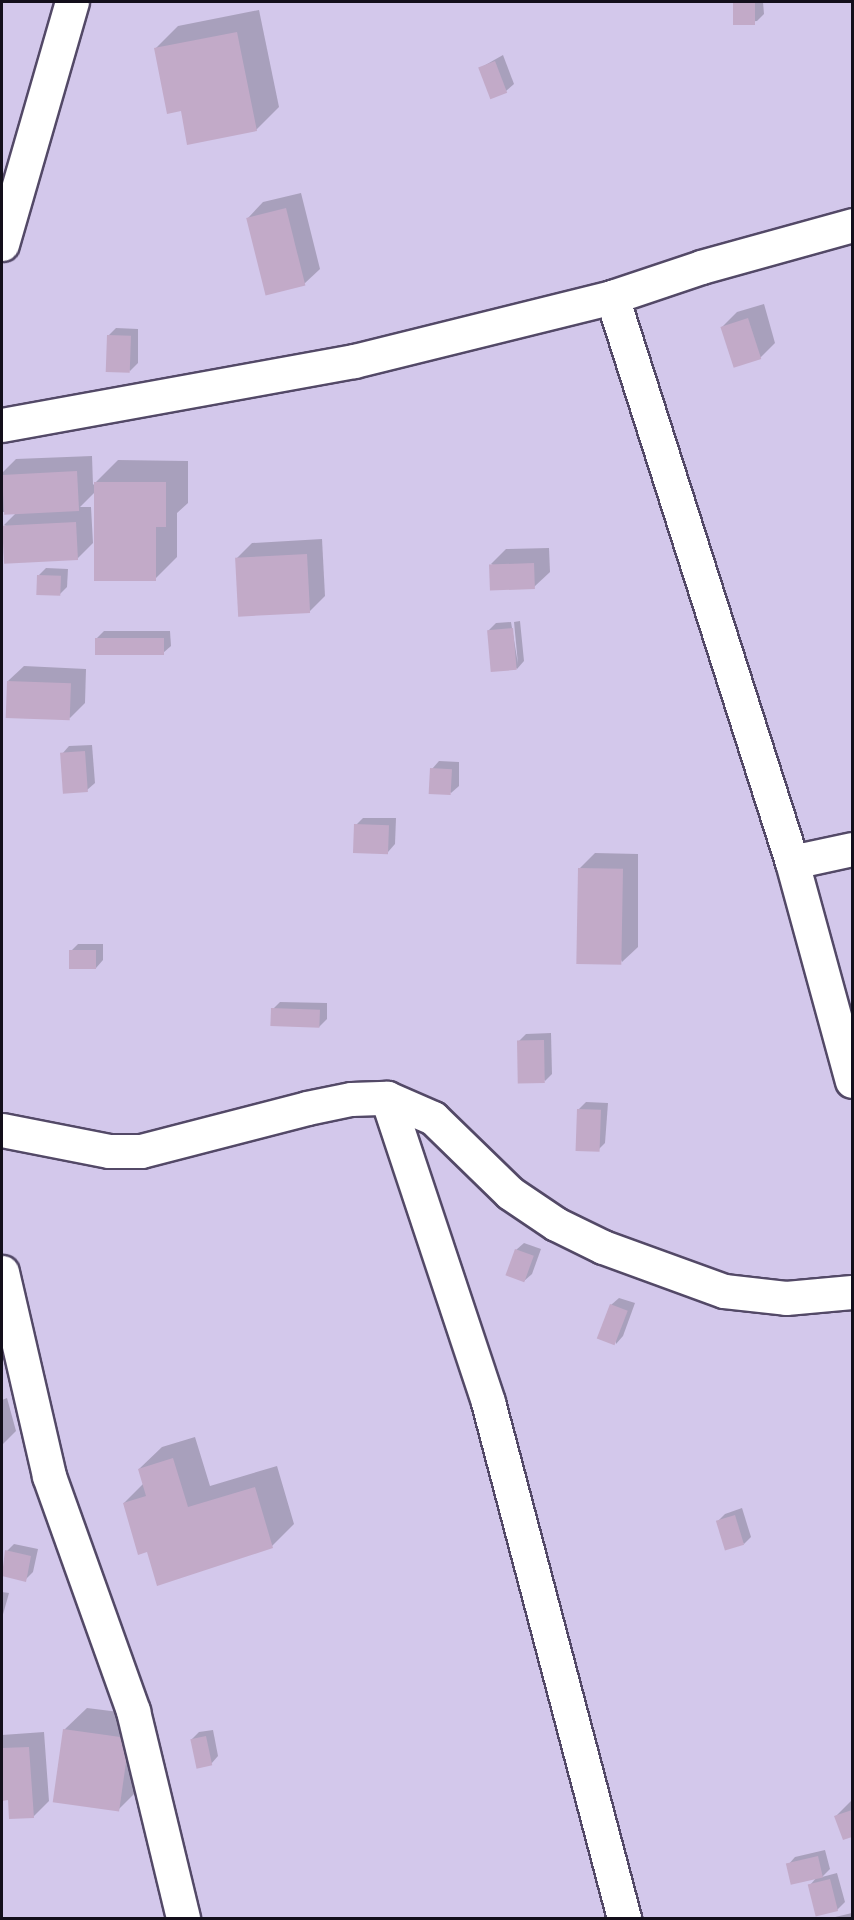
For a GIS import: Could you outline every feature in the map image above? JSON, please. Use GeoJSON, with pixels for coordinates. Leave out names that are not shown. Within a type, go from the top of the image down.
{"type":"FeatureCollection","features":[{"type":"Feature","properties":{"kind":"street"},"geometry":{"type":"LineString","coordinates":[[2,244],[72,2]]}},
{"type":"Feature","properties":{"kind":"street"},"geometry":{"type":"LineString","coordinates":[[2,425],[354,361],[612,297],[852,225]]}},
{"type":"Feature","properties":{"kind":"street"},"geometry":{"type":"LineString","coordinates":[[612,297],[792,862],[852,1081]]}},
{"type":"Feature","properties":{"kind":"street"},"geometry":{"type":"LineString","coordinates":[[792,862],[852,849]]}},
{"type":"Feature","properties":{"kind":"street"},"geometry":{"type":"LineString","coordinates":[[2,1131],[109,1151],[141,1151],[307,1108],[351,1099],[387,1098],[433,1118],[510,1193],[556,1224],[603,1247],[724,1291],[786,1298],[852,1292]]}},
{"type":"Feature","properties":{"kind":"street"},"geometry":{"type":"LineString","coordinates":[[387,1098],[488,1402],[624,1918]]}},
{"type":"Feature","properties":{"kind":"street"},"geometry":{"type":"LineString","coordinates":[[2,1272],[49,1476],[133,1711],[183,1918]]}},
{"type":"Feature","properties":{"kind":"building"},"geometry":{"type":"Polygon","coordinates":[[[733,2],[755,2],[755,25],[733,25],[733,2]]]}},
{"type":"Feature","properties":{"kind":"building"},"geometry":{"type":"Polygon","coordinates":[[[237,32],[257,131],[187,145],[181,111],[167,114],[154,48],[237,32]]]}},
{"type":"Feature","properties":{"kind":"building"},"geometry":{"type":"Polygon","coordinates":[[[495,61],[507,93],[490,99],[478,67],[495,61]]]}},
{"type":"Feature","properties":{"kind":"building"},"geometry":{"type":"Polygon","coordinates":[[[286,208],[305,286],[266,296],[246,218],[286,208]]]}},
{"type":"Feature","properties":{"kind":"building"},"geometry":{"type":"Polygon","coordinates":[[[748,318],[761,359],[734,368],[720,327],[748,318]]]}},
{"type":"Feature","properties":{"kind":"building"},"geometry":{"type":"Polygon","coordinates":[[[107,335],[131,336],[130,373],[106,372],[107,335]]]}},
{"type":"Feature","properties":{"kind":"building"},"geometry":{"type":"Polygon","coordinates":[[[77,471],[79,511],[4,515],[2,475],[77,471]]]}},
{"type":"Feature","properties":{"kind":"building"},"geometry":{"type":"Polygon","coordinates":[[[94,482],[166,482],[166,527],[156,527],[156,581],[94,581],[94,482]]]}},
{"type":"Feature","properties":{"kind":"building"},"geometry":{"type":"Polygon","coordinates":[[[76,522],[78,560],[4,564],[2,526],[76,522]]]}},
{"type":"Feature","properties":{"kind":"building"},"geometry":{"type":"Polygon","coordinates":[[[307,554],[310,613],[238,617],[235,558],[307,554]]]}},
{"type":"Feature","properties":{"kind":"building"},"geometry":{"type":"Polygon","coordinates":[[[534,563],[535,589],[490,591],[489,565],[534,563]]]}},
{"type":"Feature","properties":{"kind":"building"},"geometry":{"type":"Polygon","coordinates":[[[37,575],[61,576],[60,596],[36,595],[37,575]]]}},
{"type":"Feature","properties":{"kind":"building"},"geometry":{"type":"Polygon","coordinates":[[[513,628],[517,670],[491,672],[487,630],[513,628]]]}},
{"type":"Feature","properties":{"kind":"building"},"geometry":{"type":"Polygon","coordinates":[[[95,638],[164,638],[164,655],[95,655],[95,638]]]}},
{"type":"Feature","properties":{"kind":"building"},"geometry":{"type":"Polygon","coordinates":[[[7,681],[71,683],[70,720],[6,718],[7,681]]]}},
{"type":"Feature","properties":{"kind":"building"},"geometry":{"type":"Polygon","coordinates":[[[85,751],[88,792],[63,794],[60,753],[85,751]]]}},
{"type":"Feature","properties":{"kind":"building"},"geometry":{"type":"Polygon","coordinates":[[[430,768],[452,769],[451,795],[429,794],[430,768]]]}},
{"type":"Feature","properties":{"kind":"building"},"geometry":{"type":"Polygon","coordinates":[[[354,824],[389,825],[388,854],[353,853],[354,824]]]}},
{"type":"Feature","properties":{"kind":"building"},"geometry":{"type":"Polygon","coordinates":[[[578,868],[623,869],[621,965],[576,964],[578,868]]]}},
{"type":"Feature","properties":{"kind":"building"},"geometry":{"type":"Polygon","coordinates":[[[69,950],[96,950],[96,969],[69,969],[69,950]]]}},
{"type":"Feature","properties":{"kind":"building"},"geometry":{"type":"Polygon","coordinates":[[[271,1008],[320,1010],[319,1028],[270,1026],[271,1008]]]}},
{"type":"Feature","properties":{"kind":"building"},"geometry":{"type":"Polygon","coordinates":[[[517,1040],[544,1040],[545,1083],[518,1083],[517,1040]]]}},
{"type":"Feature","properties":{"kind":"building"},"geometry":{"type":"Polygon","coordinates":[[[577,1109],[601,1110],[600,1152],[576,1151],[577,1109]]]}},
{"type":"Feature","properties":{"kind":"building"},"geometry":{"type":"Polygon","coordinates":[[[515,1249],[534,1256],[524,1282],[505,1275],[515,1249]]]}},
{"type":"Feature","properties":{"kind":"building"},"geometry":{"type":"Polygon","coordinates":[[[610,1304],[628,1311],[614,1345],[597,1339],[610,1304]]]}},
{"type":"Feature","properties":{"kind":"building"},"geometry":{"type":"Polygon","coordinates":[[[173,1458],[188,1507],[255,1487],[273,1548],[157,1586],[147,1552],[138,1555],[123,1503],[146,1496],[138,1469],[173,1458]]]}},
{"type":"Feature","properties":{"kind":"building"},"geometry":{"type":"Polygon","coordinates":[[[735,1515],[744,1545],[725,1550],[716,1521],[735,1515]]]}},
{"type":"Feature","properties":{"kind":"building"},"geometry":{"type":"Polygon","coordinates":[[[5,1550],[31,1556],[26,1582],[2,1576],[5,1550]]]}},
{"type":"Feature","properties":{"kind":"building"},"geometry":{"type":"Polygon","coordinates":[[[63,1729],[129,1738],[119,1812],[53,1802],[63,1729]]]}},
{"type":"Feature","properties":{"kind":"building"},"geometry":{"type":"Polygon","coordinates":[[[206,1736],[212,1765],[197,1769],[190,1739],[206,1736]]]}},
{"type":"Feature","properties":{"kind":"building"},"geometry":{"type":"Polygon","coordinates":[[[29,1747],[34,1818],[9,1819],[8,1800],[2,1801],[2,1748],[29,1747]]]}},
{"type":"Feature","properties":{"kind":"building"},"geometry":{"type":"Polygon","coordinates":[[[852,1810],[852,1837],[843,1840],[834,1816],[852,1810]]]}},
{"type":"Feature","properties":{"kind":"building"},"geometry":{"type":"Polygon","coordinates":[[[818,1856],[823,1877],[791,1885],[786,1863],[818,1856]]]}},
{"type":"Feature","properties":{"kind":"building"},"geometry":{"type":"Polygon","coordinates":[[[830,1879],[838,1911],[816,1917],[808,1885],[830,1879]]]}}]}
